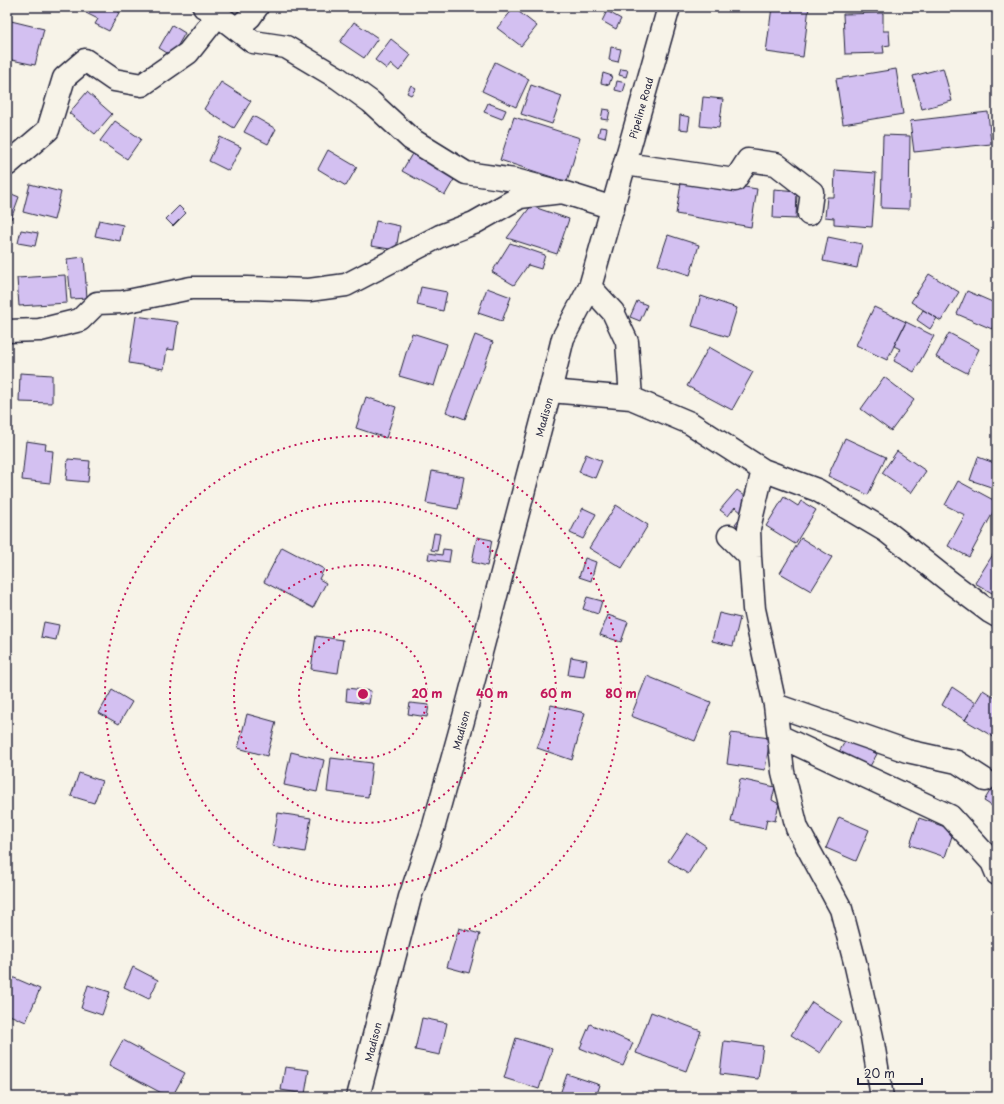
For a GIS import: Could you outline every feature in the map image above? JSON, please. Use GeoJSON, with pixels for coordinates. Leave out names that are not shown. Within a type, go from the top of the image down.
{"type":"FeatureCollection","features":[{"type":"Feature","properties":{"kind":"street"},"geometry":{"type":"LineString","coordinates":[[236,29],[250,17],[257,7]]}},
{"type":"Feature","properties":{"kind":"street","name":"Pipeline Road"},"geometry":{"type":"LineString","coordinates":[[590,287],[669,7]]}},
{"type":"Feature","properties":{"kind":"street"},"geometry":{"type":"LineString","coordinates":[[7,165],[48,130],[64,78],[85,60],[114,80],[142,85],[188,53],[211,11],[253,42],[286,47],[338,78],[371,102],[410,139],[466,173],[515,180],[562,192],[613,208]]}},
{"type":"Feature","properties":{"kind":"street"},"geometry":{"type":"LineString","coordinates":[[625,164],[735,180],[748,160],[776,164],[812,192],[808,214]]}},
{"type":"Feature","properties":{"kind":"street"},"geometry":{"type":"LineString","coordinates":[[7,331],[40,330],[80,320],[97,303],[123,302],[191,288],[309,290],[346,286],[440,236],[474,223],[520,197],[562,192]]}},
{"type":"Feature","properties":{"kind":"street"},"geometry":{"type":"LineString","coordinates":[[590,287],[613,312],[627,342],[630,398]]}},
{"type":"Feature","properties":{"kind":"street","name":"Madison"},"geometry":{"type":"LineString","coordinates":[[358,1097],[410,897],[433,829],[464,717],[563,338],[590,287]]}},
{"type":"Feature","properties":{"kind":"street"},"geometry":{"type":"LineString","coordinates":[[550,391],[630,398],[690,423],[763,470],[818,490],[886,531],[950,582],[997,616]]}},
{"type":"Feature","properties":{"kind":"street"},"geometry":{"type":"LineString","coordinates":[[763,470],[749,528],[750,556],[754,609],[775,705],[783,772],[797,828],[840,909],[856,966],[872,1036],[882,1097]]}},
{"type":"Feature","properties":{"kind":"street"},"geometry":{"type":"LineString","coordinates":[[728,536],[750,556]]}},
{"type":"Feature","properties":{"kind":"street"},"geometry":{"type":"LineString","coordinates":[[775,705],[907,751],[957,762],[985,780]]}},
{"type":"Feature","properties":{"kind":"street"},"geometry":{"type":"LineString","coordinates":[[779,736],[950,816],[992,862],[997,874]]}},
{"type":"Feature","properties":{"kind":"building"},"geometry":{"type":"Polygon","coordinates":[[[88,7],[122,7],[109,31],[95,24],[98,19],[86,13],[88,7]]]}},
{"type":"Feature","properties":{"kind":"building"},"geometry":{"type":"Polygon","coordinates":[[[772,7],[809,7],[803,57],[766,52],[772,7]]]}},
{"type":"Feature","properties":{"kind":"building"},"geometry":{"type":"Polygon","coordinates":[[[514,8],[537,26],[521,46],[497,28],[514,8]]]}},
{"type":"Feature","properties":{"kind":"building"},"geometry":{"type":"Polygon","coordinates":[[[607,11],[621,19],[616,29],[602,21],[607,11]]]}},
{"type":"Feature","properties":{"kind":"building"},"geometry":{"type":"Polygon","coordinates":[[[883,13],[883,31],[889,31],[890,45],[883,46],[884,53],[845,54],[843,14],[883,13]]]}},
{"type":"Feature","properties":{"kind":"building"},"geometry":{"type":"Polygon","coordinates":[[[7,20],[44,29],[35,65],[7,59],[7,20]]]}},
{"type":"Feature","properties":{"kind":"building"},"geometry":{"type":"Polygon","coordinates":[[[354,22],[378,38],[364,58],[340,42],[354,22]]]}},
{"type":"Feature","properties":{"kind":"building"},"geometry":{"type":"Polygon","coordinates":[[[172,25],[185,33],[172,56],[159,48],[172,25]]]}},
{"type":"Feature","properties":{"kind":"building"},"geometry":{"type":"Polygon","coordinates":[[[391,39],[411,55],[399,71],[391,64],[387,69],[375,60],[391,39]]]}},
{"type":"Feature","properties":{"kind":"building"},"geometry":{"type":"Polygon","coordinates":[[[611,47],[621,49],[618,62],[609,60],[611,47]]]}},
{"type":"Feature","properties":{"kind":"building"},"geometry":{"type":"Polygon","coordinates":[[[495,62],[529,79],[516,107],[482,91],[495,62]]]}},
{"type":"Feature","properties":{"kind":"building"},"geometry":{"type":"Polygon","coordinates":[[[943,68],[952,101],[922,109],[913,76],[943,68]]]}},
{"type":"Feature","properties":{"kind":"building"},"geometry":{"type":"Polygon","coordinates":[[[621,69],[628,70],[626,77],[619,75],[621,69]]]}},
{"type":"Feature","properties":{"kind":"building"},"geometry":{"type":"Polygon","coordinates":[[[896,69],[903,114],[843,124],[836,79],[896,69]]]}},
{"type":"Feature","properties":{"kind":"building"},"geometry":{"type":"Polygon","coordinates":[[[603,73],[612,76],[609,85],[601,83],[603,73]]]}},
{"type":"Feature","properties":{"kind":"building"},"geometry":{"type":"Polygon","coordinates":[[[617,81],[626,83],[623,92],[615,90],[617,81]]]}},
{"type":"Feature","properties":{"kind":"building"},"geometry":{"type":"Polygon","coordinates":[[[221,82],[251,101],[234,128],[204,109],[221,82]]]}},
{"type":"Feature","properties":{"kind":"building"},"geometry":{"type":"Polygon","coordinates":[[[411,85],[416,88],[411,95],[407,93],[411,85]]]}},
{"type":"Feature","properties":{"kind":"building"},"geometry":{"type":"Polygon","coordinates":[[[531,85],[562,96],[552,124],[521,114],[531,85]]]}},
{"type":"Feature","properties":{"kind":"building"},"geometry":{"type":"Polygon","coordinates":[[[87,92],[112,114],[95,134],[69,113],[87,92]]]}},
{"type":"Feature","properties":{"kind":"building"},"geometry":{"type":"Polygon","coordinates":[[[703,97],[723,99],[719,128],[700,126],[703,97]]]}},
{"type":"Feature","properties":{"kind":"building"},"geometry":{"type":"Polygon","coordinates":[[[488,103],[506,110],[502,119],[484,112],[488,103]]]}},
{"type":"Feature","properties":{"kind":"building"},"geometry":{"type":"Polygon","coordinates":[[[603,109],[610,110],[608,120],[601,119],[603,109]]]}},
{"type":"Feature","properties":{"kind":"building"},"geometry":{"type":"Polygon","coordinates":[[[988,112],[991,144],[914,152],[910,121],[988,112]]]}},
{"type":"Feature","properties":{"kind":"building"},"geometry":{"type":"Polygon","coordinates":[[[680,115],[690,117],[688,130],[679,129],[680,115]]]}},
{"type":"Feature","properties":{"kind":"building"},"geometry":{"type":"Polygon","coordinates":[[[253,116],[276,129],[268,144],[244,132],[253,116]]]}},
{"type":"Feature","properties":{"kind":"building"},"geometry":{"type":"Polygon","coordinates":[[[514,117],[580,138],[567,182],[500,160],[514,117]]]}},
{"type":"Feature","properties":{"kind":"building"},"geometry":{"type":"Polygon","coordinates":[[[115,121],[141,139],[127,159],[100,141],[115,121]]]}},
{"type":"Feature","properties":{"kind":"building"},"geometry":{"type":"Polygon","coordinates":[[[600,127],[607,128],[605,138],[598,136],[600,127]]]}},
{"type":"Feature","properties":{"kind":"building"},"geometry":{"type":"Polygon","coordinates":[[[883,135],[910,136],[909,209],[881,208],[883,135]]]}},
{"type":"Feature","properties":{"kind":"building"},"geometry":{"type":"Polygon","coordinates":[[[220,137],[241,147],[229,171],[209,161],[220,137]]]}},
{"type":"Feature","properties":{"kind":"building"},"geometry":{"type":"Polygon","coordinates":[[[328,150],[357,167],[346,186],[318,169],[328,150]]]}},
{"type":"Feature","properties":{"kind":"building"},"geometry":{"type":"Polygon","coordinates":[[[413,152],[456,176],[445,195],[402,171],[413,152]]]}},
{"type":"Feature","properties":{"kind":"building"},"geometry":{"type":"Polygon","coordinates":[[[835,170],[876,173],[872,227],[834,224],[834,218],[825,217],[827,197],[834,197],[835,170]]]}},
{"type":"Feature","properties":{"kind":"building"},"geometry":{"type":"Polygon","coordinates":[[[682,177],[757,189],[751,227],[676,214],[682,177]]]}},
{"type":"Feature","properties":{"kind":"building"},"geometry":{"type":"Polygon","coordinates":[[[30,184],[61,192],[54,220],[23,212],[30,184]]]}},
{"type":"Feature","properties":{"kind":"building"},"geometry":{"type":"Polygon","coordinates":[[[774,189],[797,191],[796,219],[773,218],[774,189]]]}},
{"type":"Feature","properties":{"kind":"building"},"geometry":{"type":"Polygon","coordinates":[[[7,192],[19,197],[11,219],[7,217],[7,192]]]}},
{"type":"Feature","properties":{"kind":"building"},"geometry":{"type":"Polygon","coordinates":[[[179,206],[186,213],[173,226],[166,219],[179,206]]]}},
{"type":"Feature","properties":{"kind":"building"},"geometry":{"type":"Polygon","coordinates":[[[531,206],[569,219],[557,254],[507,238],[531,206]]]}},
{"type":"Feature","properties":{"kind":"building"},"geometry":{"type":"Polygon","coordinates":[[[99,220],[123,225],[120,241],[95,236],[99,220]]]}},
{"type":"Feature","properties":{"kind":"building"},"geometry":{"type":"Polygon","coordinates":[[[376,221],[400,226],[396,250],[371,246],[376,221]]]}},
{"type":"Feature","properties":{"kind":"building"},"geometry":{"type":"Polygon","coordinates":[[[21,230],[38,233],[35,246],[18,243],[21,230]]]}},
{"type":"Feature","properties":{"kind":"building"},"geometry":{"type":"Polygon","coordinates":[[[668,235],[699,245],[690,275],[658,265],[668,235]]]}},
{"type":"Feature","properties":{"kind":"building"},"geometry":{"type":"Polygon","coordinates":[[[828,237],[862,244],[857,268],[823,261],[828,237]]]}},
{"type":"Feature","properties":{"kind":"building"},"geometry":{"type":"Polygon","coordinates":[[[510,243],[545,255],[541,269],[528,265],[514,285],[492,272],[510,243]]]}},
{"type":"Feature","properties":{"kind":"building"},"geometry":{"type":"Polygon","coordinates":[[[84,257],[87,298],[71,299],[67,259],[84,257]]]}},
{"type":"Feature","properties":{"kind":"building"},"geometry":{"type":"Polygon","coordinates":[[[929,274],[959,292],[941,321],[911,302],[929,274]]]}},
{"type":"Feature","properties":{"kind":"building"},"geometry":{"type":"Polygon","coordinates":[[[65,275],[67,303],[19,306],[17,278],[65,275]]]}},
{"type":"Feature","properties":{"kind":"building"},"geometry":{"type":"Polygon","coordinates":[[[421,287],[447,292],[443,311],[417,305],[421,287]]]}},
{"type":"Feature","properties":{"kind":"building"},"geometry":{"type":"Polygon","coordinates":[[[487,288],[511,297],[502,321],[478,313],[487,288]]]}},
{"type":"Feature","properties":{"kind":"building"},"geometry":{"type":"Polygon","coordinates":[[[967,291],[997,304],[997,318],[992,329],[957,314],[967,291]]]}},
{"type":"Feature","properties":{"kind":"building"},"geometry":{"type":"Polygon","coordinates":[[[701,296],[737,308],[728,337],[692,326],[701,296]]]}},
{"type":"Feature","properties":{"kind":"building"},"geometry":{"type":"Polygon","coordinates":[[[637,301],[647,305],[640,321],[630,317],[637,301]]]}},
{"type":"Feature","properties":{"kind":"building"},"geometry":{"type":"Polygon","coordinates":[[[874,307],[906,322],[887,360],[856,345],[874,307]]]}},
{"type":"Feature","properties":{"kind":"building"},"geometry":{"type":"Polygon","coordinates":[[[923,310],[937,318],[930,329],[917,320],[923,310]]]}},
{"type":"Feature","properties":{"kind":"building"},"geometry":{"type":"Polygon","coordinates":[[[136,316],[178,322],[174,350],[167,349],[164,369],[129,363],[136,316]]]}},
{"type":"Feature","properties":{"kind":"building"},"geometry":{"type":"Polygon","coordinates":[[[906,322],[934,336],[914,372],[894,361],[900,349],[894,346],[906,322]]]}},
{"type":"Feature","properties":{"kind":"building"},"geometry":{"type":"Polygon","coordinates":[[[412,333],[447,344],[434,386],[399,376],[412,333]]]}},
{"type":"Feature","properties":{"kind":"building"},"geometry":{"type":"Polygon","coordinates":[[[949,333],[979,349],[967,373],[936,357],[949,333]]]}},
{"type":"Feature","properties":{"kind":"building"},"geometry":{"type":"Polygon","coordinates":[[[475,335],[493,342],[465,419],[446,412],[475,335]]]}},
{"type":"Feature","properties":{"kind":"building"},"geometry":{"type":"Polygon","coordinates":[[[709,347],[753,372],[732,410],[687,386],[709,347]]]}},
{"type":"Feature","properties":{"kind":"building"},"geometry":{"type":"Polygon","coordinates":[[[20,373],[52,375],[52,403],[19,402],[20,373]]]}},
{"type":"Feature","properties":{"kind":"building"},"geometry":{"type":"Polygon","coordinates":[[[884,377],[914,400],[891,431],[861,409],[884,377]]]}},
{"type":"Feature","properties":{"kind":"building"},"geometry":{"type":"Polygon","coordinates":[[[366,397],[396,407],[386,438],[356,428],[366,397]]]}},
{"type":"Feature","properties":{"kind":"building"},"geometry":{"type":"Polygon","coordinates":[[[845,438],[886,457],[868,495],[828,476],[845,438]]]}},
{"type":"Feature","properties":{"kind":"building"},"geometry":{"type":"Polygon","coordinates":[[[26,441],[46,444],[45,450],[53,451],[50,483],[22,480],[26,441]]]}},
{"type":"Feature","properties":{"kind":"building"},"geometry":{"type":"Polygon","coordinates":[[[897,451],[926,471],[911,493],[882,473],[897,451]]]}},
{"type":"Feature","properties":{"kind":"building"},"geometry":{"type":"Polygon","coordinates":[[[586,454],[602,461],[595,478],[579,472],[586,454]]]}},
{"type":"Feature","properties":{"kind":"building"},"geometry":{"type":"Polygon","coordinates":[[[978,457],[997,464],[997,489],[970,480],[978,457]]]}},
{"type":"Feature","properties":{"kind":"building"},"geometry":{"type":"Polygon","coordinates":[[[68,459],[90,461],[88,482],[66,480],[68,459]]]}},
{"type":"Feature","properties":{"kind":"building"},"geometry":{"type":"Polygon","coordinates":[[[432,471],[464,477],[458,509],[426,503],[432,471]]]}},
{"type":"Feature","properties":{"kind":"building"},"geometry":{"type":"Polygon","coordinates":[[[958,481],[997,502],[997,505],[969,557],[948,546],[965,515],[945,505],[958,481]]]}},
{"type":"Feature","properties":{"kind":"building"},"geometry":{"type":"Polygon","coordinates":[[[737,490],[754,503],[747,532],[735,524],[743,514],[735,507],[728,516],[720,510],[737,490]]]}},
{"type":"Feature","properties":{"kind":"building"},"geometry":{"type":"Polygon","coordinates":[[[784,497],[798,506],[801,501],[816,510],[795,544],[766,526],[784,497]]]}},
{"type":"Feature","properties":{"kind":"building"},"geometry":{"type":"Polygon","coordinates":[[[616,505],[648,525],[622,568],[589,548],[616,505]]]}},
{"type":"Feature","properties":{"kind":"building"},"geometry":{"type":"Polygon","coordinates":[[[583,508],[596,514],[583,539],[570,533],[583,508]]]}},
{"type":"Feature","properties":{"kind":"building"},"geometry":{"type":"Polygon","coordinates":[[[434,533],[440,534],[437,551],[431,550],[434,533]]]}},
{"type":"Feature","properties":{"kind":"building"},"geometry":{"type":"Polygon","coordinates":[[[477,537],[492,540],[487,566],[472,562],[477,537]]]}},
{"type":"Feature","properties":{"kind":"building"},"geometry":{"type":"Polygon","coordinates":[[[801,538],[832,557],[811,591],[780,573],[801,538]]]}},
{"type":"Feature","properties":{"kind":"building"},"geometry":{"type":"Polygon","coordinates":[[[282,547],[324,569],[319,579],[326,583],[313,608],[264,582],[282,547]]]}},
{"type":"Feature","properties":{"kind":"building"},"geometry":{"type":"Polygon","coordinates":[[[997,548],[997,596],[975,583],[997,548]]]}},
{"type":"Feature","properties":{"kind":"building"},"geometry":{"type":"Polygon","coordinates":[[[443,549],[451,550],[449,562],[428,559],[429,553],[442,555],[443,549]]]}},
{"type":"Feature","properties":{"kind":"building"},"geometry":{"type":"Polygon","coordinates":[[[585,558],[596,562],[591,581],[579,577],[585,558]]]}},
{"type":"Feature","properties":{"kind":"building"},"geometry":{"type":"Polygon","coordinates":[[[587,597],[602,601],[598,614],[583,609],[587,597]]]}},
{"type":"Feature","properties":{"kind":"building"},"geometry":{"type":"Polygon","coordinates":[[[719,613],[740,618],[733,646],[712,641],[719,613]]]}},
{"type":"Feature","properties":{"kind":"building"},"geometry":{"type":"Polygon","coordinates":[[[608,615],[628,622],[621,642],[600,635],[608,615]]]}},
{"type":"Feature","properties":{"kind":"building"},"geometry":{"type":"Polygon","coordinates":[[[44,622],[59,625],[56,640],[41,637],[44,622]]]}},
{"type":"Feature","properties":{"kind":"building"},"geometry":{"type":"Polygon","coordinates":[[[316,636],[343,640],[338,673],[311,669],[316,636]]]}},
{"type":"Feature","properties":{"kind":"building"},"geometry":{"type":"Polygon","coordinates":[[[571,657],[587,660],[584,677],[568,675],[571,657]]]}},
{"type":"Feature","properties":{"kind":"building"},"geometry":{"type":"Polygon","coordinates":[[[647,676],[711,702],[695,741],[631,716],[647,676]]]}},
{"type":"Feature","properties":{"kind":"building"},"geometry":{"type":"Polygon","coordinates":[[[952,687],[976,703],[965,720],[942,705],[952,687]]]}},
{"type":"Feature","properties":{"kind":"building"},"geometry":{"type":"Polygon","coordinates":[[[347,688],[371,691],[369,704],[346,701],[347,688]]]}},
{"type":"Feature","properties":{"kind":"building"},"geometry":{"type":"Polygon","coordinates":[[[112,690],[132,702],[119,724],[99,713],[112,690]]]}},
{"type":"Feature","properties":{"kind":"building"},"geometry":{"type":"Polygon","coordinates":[[[983,690],[997,699],[997,739],[965,720],[983,690]]]}},
{"type":"Feature","properties":{"kind":"building"},"geometry":{"type":"Polygon","coordinates":[[[410,703],[429,705],[427,717],[408,714],[410,703]]]}},
{"type":"Feature","properties":{"kind":"building"},"geometry":{"type":"Polygon","coordinates":[[[551,705],[585,713],[572,760],[537,748],[551,705]]]}},
{"type":"Feature","properties":{"kind":"building"},"geometry":{"type":"Polygon","coordinates":[[[247,714],[276,722],[267,756],[238,748],[247,714]]]}},
{"type":"Feature","properties":{"kind":"building"},"geometry":{"type":"Polygon","coordinates":[[[731,733],[770,738],[765,770],[727,764],[731,733]]]}},
{"type":"Feature","properties":{"kind":"building"},"geometry":{"type":"Polygon","coordinates":[[[847,738],[877,754],[869,768],[839,752],[847,738]]]}},
{"type":"Feature","properties":{"kind":"building"},"geometry":{"type":"Polygon","coordinates":[[[291,752],[324,760],[317,792],[284,785],[291,752]]]}},
{"type":"Feature","properties":{"kind":"building"},"geometry":{"type":"Polygon","coordinates":[[[331,758],[372,763],[368,797],[327,792],[331,758]]]}},
{"type":"Feature","properties":{"kind":"building"},"geometry":{"type":"Polygon","coordinates":[[[79,773],[102,781],[94,803],[71,796],[79,773]]]}},
{"type":"Feature","properties":{"kind":"building"},"geometry":{"type":"Polygon","coordinates":[[[740,779],[775,787],[772,800],[779,804],[775,821],[767,819],[765,829],[731,822],[740,779]]]}},
{"type":"Feature","properties":{"kind":"building"},"geometry":{"type":"Polygon","coordinates":[[[997,779],[997,809],[984,801],[997,779]]]}},
{"type":"Feature","properties":{"kind":"building"},"geometry":{"type":"Polygon","coordinates":[[[278,813],[311,818],[305,852],[272,846],[278,813]]]}},
{"type":"Feature","properties":{"kind":"building"},"geometry":{"type":"Polygon","coordinates":[[[839,817],[869,830],[856,861],[826,848],[839,817]]]}},
{"type":"Feature","properties":{"kind":"building"},"geometry":{"type":"Polygon","coordinates":[[[919,818],[954,830],[945,857],[910,845],[919,818]]]}},
{"type":"Feature","properties":{"kind":"building"},"geometry":{"type":"Polygon","coordinates":[[[687,833],[706,846],[688,874],[668,861],[687,833]]]}},
{"type":"Feature","properties":{"kind":"building"},"geometry":{"type":"Polygon","coordinates":[[[459,928],[480,934],[469,973],[447,967],[459,928]]]}},
{"type":"Feature","properties":{"kind":"building"},"geometry":{"type":"Polygon","coordinates":[[[133,967],[158,980],[149,999],[124,987],[133,967]]]}},
{"type":"Feature","properties":{"kind":"building"},"geometry":{"type":"Polygon","coordinates":[[[12,977],[40,989],[26,1022],[7,1014],[7,988],[12,977]]]}},
{"type":"Feature","properties":{"kind":"building"},"geometry":{"type":"Polygon","coordinates":[[[88,985],[110,992],[102,1015],[81,1008],[88,985]]]}},
{"type":"Feature","properties":{"kind":"building"},"geometry":{"type":"Polygon","coordinates":[[[812,1002],[841,1021],[820,1053],[791,1035],[812,1002]]]}},
{"type":"Feature","properties":{"kind":"building"},"geometry":{"type":"Polygon","coordinates":[[[651,1012],[701,1031],[686,1071],[636,1053],[651,1012]]]}},
{"type":"Feature","properties":{"kind":"building"},"geometry":{"type":"Polygon","coordinates":[[[422,1018],[447,1023],[440,1055],[415,1050],[422,1018]]]}},
{"type":"Feature","properties":{"kind":"building"},"geometry":{"type":"Polygon","coordinates":[[[590,1024],[633,1043],[623,1066],[580,1048],[590,1024]]]}},
{"type":"Feature","properties":{"kind":"building"},"geometry":{"type":"Polygon","coordinates":[[[516,1038],[552,1049],[539,1089],[504,1078],[516,1038]]]}},
{"type":"Feature","properties":{"kind":"building"},"geometry":{"type":"Polygon","coordinates":[[[123,1040],[185,1073],[172,1097],[169,1097],[109,1065],[123,1040]]]}},
{"type":"Feature","properties":{"kind":"building"},"geometry":{"type":"Polygon","coordinates":[[[724,1041],[763,1046],[758,1079],[720,1074],[724,1041]]]}},
{"type":"Feature","properties":{"kind":"building"},"geometry":{"type":"Polygon","coordinates":[[[285,1067],[309,1070],[305,1094],[281,1090],[285,1067]]]}},
{"type":"Feature","properties":{"kind":"building"},"geometry":{"type":"Polygon","coordinates":[[[567,1074],[600,1085],[596,1097],[559,1097],[567,1074]]]}}]}
